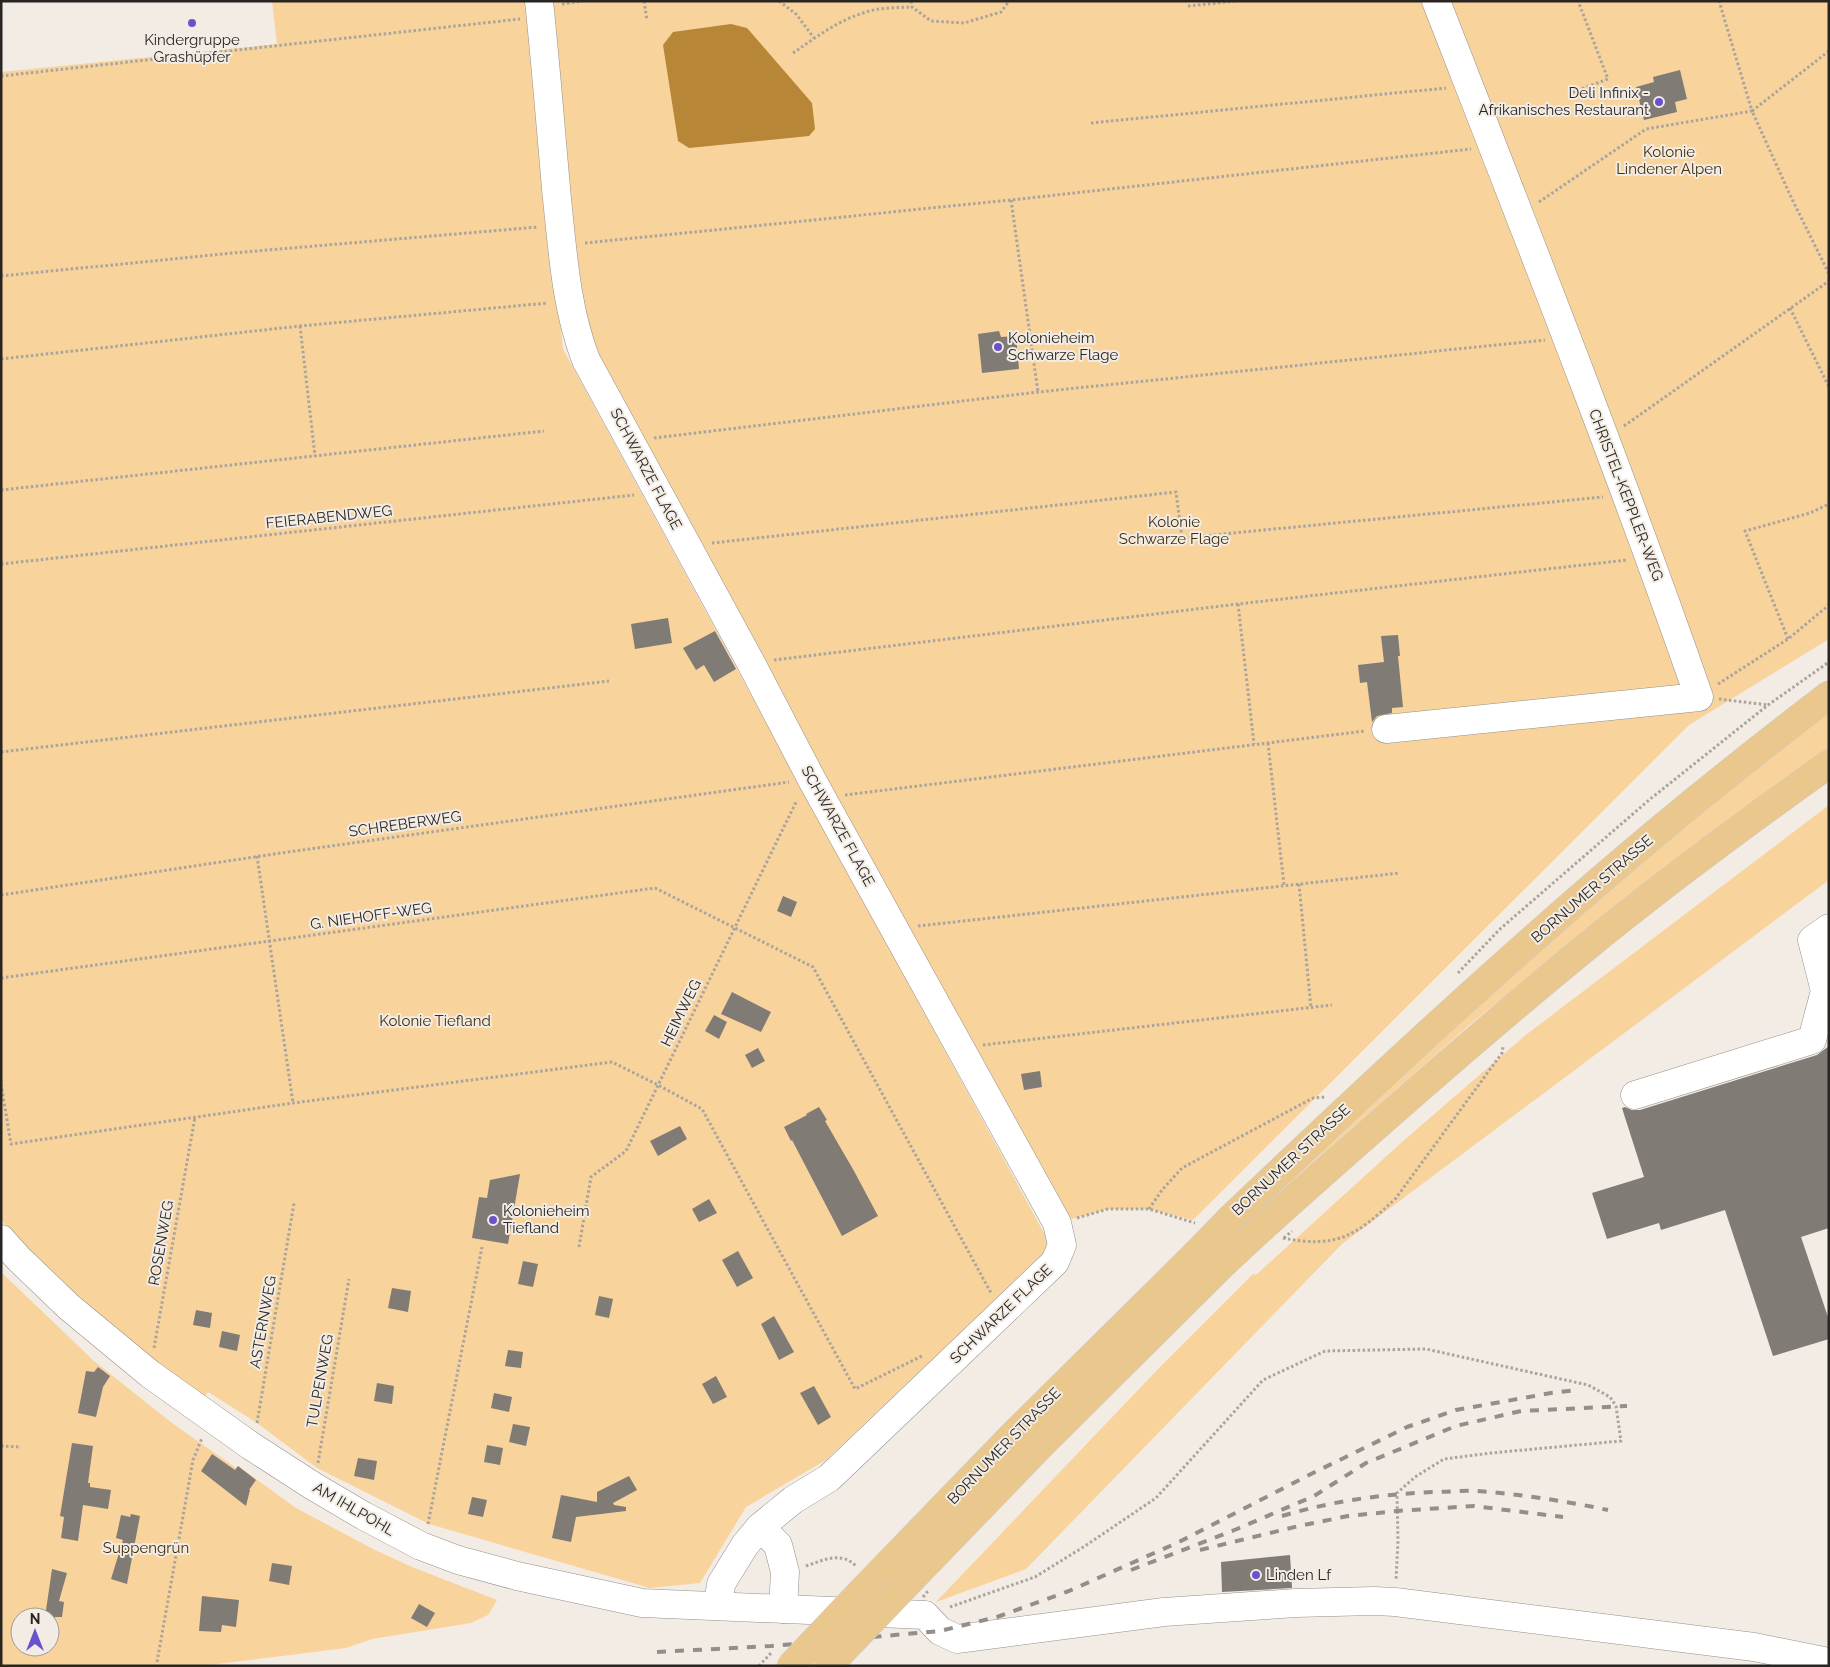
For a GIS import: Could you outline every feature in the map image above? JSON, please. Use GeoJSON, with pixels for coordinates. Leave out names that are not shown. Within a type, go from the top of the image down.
{"type":"FeatureCollection","features":[{"type":"Feature","properties":{"kind":"main road","name":"BORNUMER STRASSE"},"geometry":{"type":"LineString","coordinates":[[791,1666],[861,1577],[1012,1436],[1230,1219],[1370,1086],[1564,911],[1663,826],[1829,695]]}},
{"type":"Feature","properties":{"kind":"main road","name":"BORNUMER STRASSE"},"geometry":{"type":"LineString","coordinates":[[828,1666],[1040,1446],[1224,1263],[1264,1226],[1403,1101],[1586,947],[1686,868],[1829,764]]}},
{"type":"Feature","properties":{"kind":"lane","name":"CHRISTEL-KEPPLER-WEG"},"geometry":{"type":"LineString","coordinates":[[1436,1],[1568,338],[1625,495],[1650,557],[1699,696]]}},
{"type":"Feature","properties":{"kind":"lane","name":"SCHWARZE FLAGE"},"geometry":{"type":"LineString","coordinates":[[539,9],[569,301],[577,336],[586,360],[751,662],[810,786],[895,928],[1057,1223],[1062,1245],[1055,1262],[829,1478],[793,1500],[760,1528],[745,1545],[721,1584],[718,1605]]}},
{"type":"Feature","properties":{"kind":"lane"},"geometry":{"type":"LineString","coordinates":[[1386,729],[1699,696]]}},
{"type":"Feature","properties":{"kind":"lane"},"geometry":{"type":"LineString","coordinates":[[1635,1095],[1812,1040],[1825,990],[1812,940],[1829,928]]}},
{"type":"Feature","properties":{"kind":"lane","name":"AM IHLPOHL"},"geometry":{"type":"LineString","coordinates":[[1,1239],[19,1259],[69,1306],[150,1374],[251,1446],[313,1486],[421,1546],[458,1560],[517,1576],[642,1603],[925,1615]]}},
{"type":"Feature","properties":{"kind":"lane"},"geometry":{"type":"LineString","coordinates":[[760,1528],[778,1545],[785,1572],[784,1609]]}},
{"type":"Feature","properties":{"kind":"lane"},"geometry":{"type":"LineString","coordinates":[[925,1615],[940,1631],[958,1638],[1164,1612],[1296,1603],[1395,1602],[1754,1647],[1829,1662]]}},
{"type":"Feature","properties":{"kind":"lane"},"geometry":{"type":"LineString","coordinates":[[1761,1632],[1829,1646]]}},
{"type":"Feature","properties":{"kind":"path"},"geometry":{"type":"LineString","coordinates":[[644,1],[647,20]]}},
{"type":"Feature","properties":{"kind":"path"},"geometry":{"type":"LineString","coordinates":[[780,1],[796,14],[814,38]]}},
{"type":"Feature","properties":{"kind":"path"},"geometry":{"type":"LineString","coordinates":[[911,1],[912,7]]}},
{"type":"Feature","properties":{"kind":"path"},"geometry":{"type":"LineString","coordinates":[[792,53],[842,20],[864,12],[885,8],[912,7],[931,20],[964,23],[1001,12],[1009,1]]}},
{"type":"Feature","properties":{"kind":"path"},"geometry":{"type":"LineString","coordinates":[[1188,6],[1236,1]]}},
{"type":"Feature","properties":{"kind":"path"},"geometry":{"type":"LineString","coordinates":[[1568,94],[1608,79],[1578,1]]}},
{"type":"Feature","properties":{"kind":"path"},"geometry":{"type":"LineString","coordinates":[[1719,1],[1752,110],[1791,197],[1829,274]]}},
{"type":"Feature","properties":{"kind":"path"},"geometry":{"type":"LineString","coordinates":[[1,76],[539,9]]}},
{"type":"Feature","properties":{"kind":"path"},"geometry":{"type":"LineString","coordinates":[[1520,215],[1646,129],[1752,110],[1829,51]]}},
{"type":"Feature","properties":{"kind":"path"},"geometry":{"type":"LineString","coordinates":[[1091,123],[1469,86]]}},
{"type":"Feature","properties":{"kind":"path"},"geometry":{"type":"LineString","coordinates":[[1,276],[233,253],[561,236],[1011,200],[1493,147]]}},
{"type":"Feature","properties":{"kind":"path"},"geometry":{"type":"LineString","coordinates":[[1011,200],[1038,392]]}},
{"type":"Feature","properties":{"kind":"path"},"geometry":{"type":"LineString","coordinates":[[1605,440],[1829,281]]}},
{"type":"Feature","properties":{"kind":"path"},"geometry":{"type":"LineString","coordinates":[[1,359],[300,326],[569,301]]}},
{"type":"Feature","properties":{"kind":"path"},"geometry":{"type":"LineString","coordinates":[[1790,308],[1829,387]]}},
{"type":"Feature","properties":{"kind":"path"},"geometry":{"type":"LineString","coordinates":[[300,326],[315,456]]}},
{"type":"Feature","properties":{"kind":"path"},"geometry":{"type":"LineString","coordinates":[[631,440],[1038,392],[1568,338]]}},
{"type":"Feature","properties":{"kind":"path"},"geometry":{"type":"LineString","coordinates":[[1,490],[544,431]]}},
{"type":"Feature","properties":{"kind":"path"},"geometry":{"type":"LineString","coordinates":[[686,546],[1176,492],[1182,538],[1625,495]]}},
{"type":"Feature","properties":{"kind":"path","name":"FEIERABENDWEG"},"geometry":{"type":"LineString","coordinates":[[1,564],[658,493]]}},
{"type":"Feature","properties":{"kind":"path"},"geometry":{"type":"LineString","coordinates":[[1788,639],[1745,531],[1810,513],[1829,504]]}},
{"type":"Feature","properties":{"kind":"path"},"geometry":{"type":"LineString","coordinates":[[751,662],[1650,557]]}},
{"type":"Feature","properties":{"kind":"path"},"geometry":{"type":"LineString","coordinates":[[1238,604],[1254,744]]}},
{"type":"Feature","properties":{"kind":"path"},"geometry":{"type":"LineString","coordinates":[[1699,696],[1788,639],[1829,605]]}},
{"type":"Feature","properties":{"kind":"path"},"geometry":{"type":"LineString","coordinates":[[1,752],[609,681]]}},
{"type":"Feature","properties":{"kind":"path"},"geometry":{"type":"LineString","coordinates":[[1699,696],[1768,705]]}},
{"type":"Feature","properties":{"kind":"path","name":"SCHREBERWEG"},"geometry":{"type":"LineString","coordinates":[[1,895],[257,856],[810,786],[1268,743],[1386,729]]}},
{"type":"Feature","properties":{"kind":"path"},"geometry":{"type":"LineString","coordinates":[[1268,743],[1284,885]]}},
{"type":"Feature","properties":{"kind":"path","name":"HEIMWEG"},"geometry":{"type":"LineString","coordinates":[[579,1247],[591,1178],[626,1151],[801,792],[810,786]]}},
{"type":"Feature","properties":{"kind":"path"},"geometry":{"type":"LineString","coordinates":[[257,856],[293,1103]]}},
{"type":"Feature","properties":{"kind":"path"},"geometry":{"type":"LineString","coordinates":[[895,928],[1400,873]]}},
{"type":"Feature","properties":{"kind":"path"},"geometry":{"type":"LineString","coordinates":[[1299,884],[1312,1008]]}},
{"type":"Feature","properties":{"kind":"path","name":"G. NIEHOFF-WEG"},"geometry":{"type":"LineString","coordinates":[[1,978],[655,888],[813,967],[991,1293]]}},
{"type":"Feature","properties":{"kind":"path"},"geometry":{"type":"LineString","coordinates":[[960,1048],[1332,1005]]}},
{"type":"Feature","properties":{"kind":"path"},"geometry":{"type":"LineString","coordinates":[[1290,1240],[1318,1243],[1338,1239],[1357,1231],[1376,1217],[1396,1198],[1502,1054],[1505,1040]]}},
{"type":"Feature","properties":{"kind":"path"},"geometry":{"type":"LineString","coordinates":[[1,1084],[11,1144],[293,1103],[612,1062],[702,1109],[855,1389],[926,1354]]}},
{"type":"Feature","properties":{"kind":"path"},"geometry":{"type":"LineString","coordinates":[[1149,1209],[1162,1190],[1182,1168],[1313,1098],[1330,1097]]}},
{"type":"Feature","properties":{"kind":"path","name":"ROSENWEG"},"geometry":{"type":"LineString","coordinates":[[150,1374],[195,1117]]}},
{"type":"Feature","properties":{"kind":"path","name":"ASTERNWEG"},"geometry":{"type":"LineString","coordinates":[[251,1446],[257,1423],[294,1203]]}},
{"type":"Feature","properties":{"kind":"path"},"geometry":{"type":"LineString","coordinates":[[1057,1223],[1108,1209],[1149,1209],[1188,1221]]}},
{"type":"Feature","properties":{"kind":"path"},"geometry":{"type":"LineString","coordinates":[[421,1546],[428,1524],[482,1247]]}},
{"type":"Feature","properties":{"kind":"path","name":"TULPENWEG"},"geometry":{"type":"LineString","coordinates":[[313,1486],[349,1279]]}},
{"type":"Feature","properties":{"kind":"path"},"geometry":{"type":"LineString","coordinates":[[925,1615],[1035,1577],[1085,1546],[1156,1498],[1262,1380],[1325,1351],[1426,1349],[1588,1385],[1610,1397],[1616,1406],[1621,1441],[1491,1453],[1444,1460],[1415,1477],[1397,1494],[1398,1541],[1395,1602]]}},
{"type":"Feature","properties":{"kind":"path"},"geometry":{"type":"LineString","coordinates":[[157,1662],[193,1460],[212,1417]]}},
{"type":"Feature","properties":{"kind":"path"},"geometry":{"type":"LineString","coordinates":[[1,1446],[21,1446]]}},
{"type":"Feature","properties":{"kind":"path"},"geometry":{"type":"LineString","coordinates":[[785,1572],[837,1556],[850,1560],[861,1577]]}},
{"type":"Feature","properties":{"kind":"green space","name":"Kolonie Tiefland"},"geometry":{"type":"Polygon","coordinates":[[[272,1],[525,1],[563,349],[1051,1246],[826,1460],[746,1507],[700,1583],[650,1588],[429,1524],[317,1468],[257,1423],[208,1392],[201,1402],[148,1360],[72,1293],[1,1220],[1,72],[277,44],[272,1]]]}},
{"type":"Feature","properties":{"kind":"green space","name":"Kolonie Schwarze Flage"},"geometry":{"type":"Polygon","coordinates":[[[539,1],[1829,1],[1829,639],[1689,725],[1193,1220],[1149,1209],[1108,1209],[1057,1223],[586,360],[539,1]]]}},
{"type":"Feature","properties":{"kind":"green space"},"geometry":{"type":"Polygon","coordinates":[[[1829,713],[1829,750],[1733,817],[1613,909],[1474,1021],[1253,1218],[1247,1217],[1468,1011],[1700,810],[1829,713]]]}},
{"type":"Feature","properties":{"kind":"green space"},"geometry":{"type":"Polygon","coordinates":[[[1829,805],[1829,880],[1342,1244],[1026,1569],[936,1602],[1160,1367],[1253,1274],[1256,1275],[1402,1142],[1527,1034],[1829,805]]]}},
{"type":"Feature","properties":{"kind":"green space","name":"Suppengrün"},"geometry":{"type":"Polygon","coordinates":[[[1,1272],[94,1361],[172,1423],[236,1468],[238,1466],[296,1508],[373,1549],[412,1567],[497,1600],[488,1615],[471,1623],[372,1639],[346,1648],[201,1666],[1,1666],[1,1272]]]}},
{"type":"Feature","properties":{"kind":"shaded area"},"geometry":{"type":"Polygon","coordinates":[[[731,24],[747,28],[812,103],[815,129],[809,136],[689,148],[678,141],[663,45],[673,32],[731,24]]]}},
{"type":"Feature","properties":{"kind":"building"},"geometry":{"type":"Polygon","coordinates":[[[1680,70],[1687,99],[1675,102],[1677,112],[1644,120],[1636,87],[1654,82],[1653,77],[1680,70]]]}},
{"type":"Feature","properties":{"kind":"building","name":"Kolonieheim Schwarze Flage"},"geometry":{"type":"Polygon","coordinates":[[[999,331],[1001,337],[1016,336],[1019,369],[982,373],[978,334],[999,331]]]}},
{"type":"Feature","properties":{"kind":"building"},"geometry":{"type":"Polygon","coordinates":[[[668,618],[672,643],[635,649],[631,624],[668,618]]]}},
{"type":"Feature","properties":{"kind":"building"},"geometry":{"type":"Polygon","coordinates":[[[715,631],[736,669],[714,682],[704,665],[696,670],[683,648],[715,631]]]}},
{"type":"Feature","properties":{"kind":"building"},"geometry":{"type":"Polygon","coordinates":[[[1398,635],[1403,707],[1392,708],[1392,713],[1377,716],[1372,722],[1367,682],[1360,683],[1358,665],[1384,662],[1381,636],[1398,635]]]}},
{"type":"Feature","properties":{"kind":"building"},"geometry":{"type":"Polygon","coordinates":[[[783,896],[797,902],[791,917],[777,911],[783,896]]]}},
{"type":"Feature","properties":{"kind":"building"},"geometry":{"type":"Polygon","coordinates":[[[732,992],[771,1012],[761,1032],[721,1014],[732,992]]]}},
{"type":"Feature","properties":{"kind":"building"},"geometry":{"type":"Polygon","coordinates":[[[714,1015],[727,1022],[719,1039],[705,1031],[714,1015]]]}},
{"type":"Feature","properties":{"kind":"building"},"geometry":{"type":"Polygon","coordinates":[[[1829,1046],[1829,1228],[1801,1237],[1829,1320],[1829,1339],[1773,1356],[1725,1210],[1661,1230],[1659,1223],[1607,1239],[1592,1193],[1644,1177],[1622,1108],[1640,1110],[1817,1055],[1829,1046]]]}},
{"type":"Feature","properties":{"kind":"building"},"geometry":{"type":"Polygon","coordinates":[[[758,1048],[765,1061],[752,1068],[745,1055],[758,1048]]]}},
{"type":"Feature","properties":{"kind":"building"},"geometry":{"type":"Polygon","coordinates":[[[1040,1071],[1042,1087],[1024,1090],[1021,1074],[1040,1071]]]}},
{"type":"Feature","properties":{"kind":"building"},"geometry":{"type":"Polygon","coordinates":[[[819,1107],[878,1216],[842,1236],[784,1127],[819,1107]]]}},
{"type":"Feature","properties":{"kind":"building"},"geometry":{"type":"Polygon","coordinates":[[[680,1126],[687,1139],[658,1156],[650,1141],[680,1126]]]}},
{"type":"Feature","properties":{"kind":"building","name":"Kolonieheim Tiefland"},"geometry":{"type":"Polygon","coordinates":[[[520,1174],[508,1244],[472,1238],[479,1197],[487,1198],[490,1180],[520,1174]]]}},
{"type":"Feature","properties":{"kind":"building"},"geometry":{"type":"Polygon","coordinates":[[[709,1199],[717,1213],[699,1222],[692,1209],[709,1199]]]}},
{"type":"Feature","properties":{"kind":"building"},"geometry":{"type":"Polygon","coordinates":[[[738,1251],[753,1278],[737,1287],[722,1260],[738,1251]]]}},
{"type":"Feature","properties":{"kind":"building"},"geometry":{"type":"Polygon","coordinates":[[[523,1261],[538,1264],[533,1287],[518,1284],[523,1261]]]}},
{"type":"Feature","properties":{"kind":"building"},"geometry":{"type":"Polygon","coordinates":[[[392,1288],[411,1291],[408,1312],[388,1308],[392,1288]]]}},
{"type":"Feature","properties":{"kind":"building"},"geometry":{"type":"Polygon","coordinates":[[[599,1296],[613,1299],[609,1318],[595,1315],[599,1296]]]}},
{"type":"Feature","properties":{"kind":"building"},"geometry":{"type":"Polygon","coordinates":[[[196,1310],[212,1313],[210,1328],[193,1325],[196,1310]]]}},
{"type":"Feature","properties":{"kind":"building"},"geometry":{"type":"Polygon","coordinates":[[[774,1316],[794,1352],[779,1360],[761,1324],[774,1316]]]}},
{"type":"Feature","properties":{"kind":"building"},"geometry":{"type":"Polygon","coordinates":[[[222,1331],[240,1335],[237,1351],[219,1347],[222,1331]]]}},
{"type":"Feature","properties":{"kind":"building"},"geometry":{"type":"Polygon","coordinates":[[[508,1350],[523,1352],[521,1368],[505,1366],[508,1350]]]}},
{"type":"Feature","properties":{"kind":"building"},"geometry":{"type":"Polygon","coordinates":[[[98,1367],[110,1376],[103,1387],[96,1417],[78,1413],[86,1371],[94,1372],[98,1367]]]}},
{"type":"Feature","properties":{"kind":"building"},"geometry":{"type":"Polygon","coordinates":[[[716,1376],[727,1397],[713,1404],[702,1384],[716,1376]]]}},
{"type":"Feature","properties":{"kind":"building"},"geometry":{"type":"Polygon","coordinates":[[[377,1383],[394,1386],[392,1404],[374,1401],[377,1383]]]}},
{"type":"Feature","properties":{"kind":"building"},"geometry":{"type":"Polygon","coordinates":[[[814,1386],[831,1417],[818,1425],[800,1393],[814,1386]]]}},
{"type":"Feature","properties":{"kind":"building"},"geometry":{"type":"Polygon","coordinates":[[[494,1393],[512,1397],[509,1412],[491,1408],[494,1393]]]}},
{"type":"Feature","properties":{"kind":"building"},"geometry":{"type":"Polygon","coordinates":[[[513,1424],[530,1427],[526,1446],[509,1442],[513,1424]]]}},
{"type":"Feature","properties":{"kind":"building"},"geometry":{"type":"Polygon","coordinates":[[[72,1443],[93,1446],[88,1483],[90,1483],[90,1487],[111,1490],[108,1509],[83,1505],[78,1541],[61,1538],[64,1517],[60,1516],[72,1443]]]}},
{"type":"Feature","properties":{"kind":"building"},"geometry":{"type":"Polygon","coordinates":[[[487,1445],[503,1448],[500,1465],[484,1462],[487,1445]]]}},
{"type":"Feature","properties":{"kind":"building"},"geometry":{"type":"Polygon","coordinates":[[[212,1454],[235,1470],[238,1466],[256,1480],[249,1490],[246,1506],[201,1471],[212,1454]]]}},
{"type":"Feature","properties":{"kind":"building"},"geometry":{"type":"Polygon","coordinates":[[[358,1458],[377,1461],[374,1480],[354,1476],[358,1458]]]}},
{"type":"Feature","properties":{"kind":"building"},"geometry":{"type":"Polygon","coordinates":[[[629,1476],[637,1490],[613,1503],[614,1505],[626,1507],[626,1511],[576,1517],[571,1542],[552,1538],[561,1495],[597,1502],[597,1492],[629,1476]]]}},
{"type":"Feature","properties":{"kind":"building"},"geometry":{"type":"Polygon","coordinates":[[[472,1497],[487,1500],[483,1517],[468,1514],[472,1497]]]}},
{"type":"Feature","properties":{"kind":"building"},"geometry":{"type":"Polygon","coordinates":[[[131,1514],[140,1516],[127,1584],[111,1579],[123,1540],[116,1538],[121,1515],[130,1517],[131,1514]]]}},
{"type":"Feature","properties":{"kind":"building","name":"Linden Lf"},"geometry":{"type":"Polygon","coordinates":[[[1290,1555],[1292,1588],[1222,1592],[1221,1562],[1290,1555]]]}},
{"type":"Feature","properties":{"kind":"building"},"geometry":{"type":"Polygon","coordinates":[[[272,1563],[292,1566],[289,1585],[269,1581],[272,1563]]]}},
{"type":"Feature","properties":{"kind":"building"},"geometry":{"type":"Polygon","coordinates":[[[52,1569],[67,1573],[59,1601],[64,1602],[62,1617],[60,1617],[60,1607],[46,1607],[52,1569]]]}},
{"type":"Feature","properties":{"kind":"building"},"geometry":{"type":"Polygon","coordinates":[[[202,1596],[239,1600],[236,1627],[222,1625],[221,1632],[199,1631],[202,1596]]]}},
{"type":"Feature","properties":{"kind":"building"},"geometry":{"type":"Polygon","coordinates":[[[419,1604],[435,1613],[427,1627],[411,1618],[419,1604]]]}},
{"type":"Feature","properties":{"kind":"railway"},"geometry":{"type":"LineString","coordinates":[[657,1652],[771,1646],[940,1631],[997,1617],[1069,1591],[1179,1542],[1407,1427],[1456,1410],[1578,1390]]}},
{"type":"Feature","properties":{"kind":"railway"},"geometry":{"type":"LineString","coordinates":[[1131,1570],[1237,1529],[1314,1496],[1366,1463],[1456,1426],[1521,1411],[1627,1406]]}},
{"type":"Feature","properties":{"kind":"railway"},"geometry":{"type":"LineString","coordinates":[[1282,1516],[1358,1499],[1416,1493],[1466,1491],[1526,1496],[1608,1510]]}},
{"type":"Feature","properties":{"kind":"railway"},"geometry":{"type":"LineString","coordinates":[[1200,1550],[1348,1516],[1397,1511],[1474,1506],[1563,1517]]}},
{"type":"Feature","properties":{"kind":"place","name":"Kindergruppe Grashüpfer"},"geometry":{"type":"Point","coordinates":[192,23]}},
{"type":"Feature","properties":{"kind":"place","name":"Deli Infinix - Afrikanisches Restaurant"},"geometry":{"type":"Point","coordinates":[1659,102]}},
{"type":"Feature","properties":{"kind":"place","name":"Kolonieheim Schwarze Flage"},"geometry":{"type":"Point","coordinates":[998,347]}},
{"type":"Feature","properties":{"kind":"place","name":"Kolonieheim Tiefland"},"geometry":{"type":"Point","coordinates":[493,1220]}},
{"type":"Feature","properties":{"kind":"place","name":"Linden Lf"},"geometry":{"type":"Point","coordinates":[1256,1575]}},
{"type":"Feature","properties":{"kind":"park label","name":"Kolonie Lindener Alpen"},"geometry":{"type":"Point","coordinates":[1669,160]}}]}
